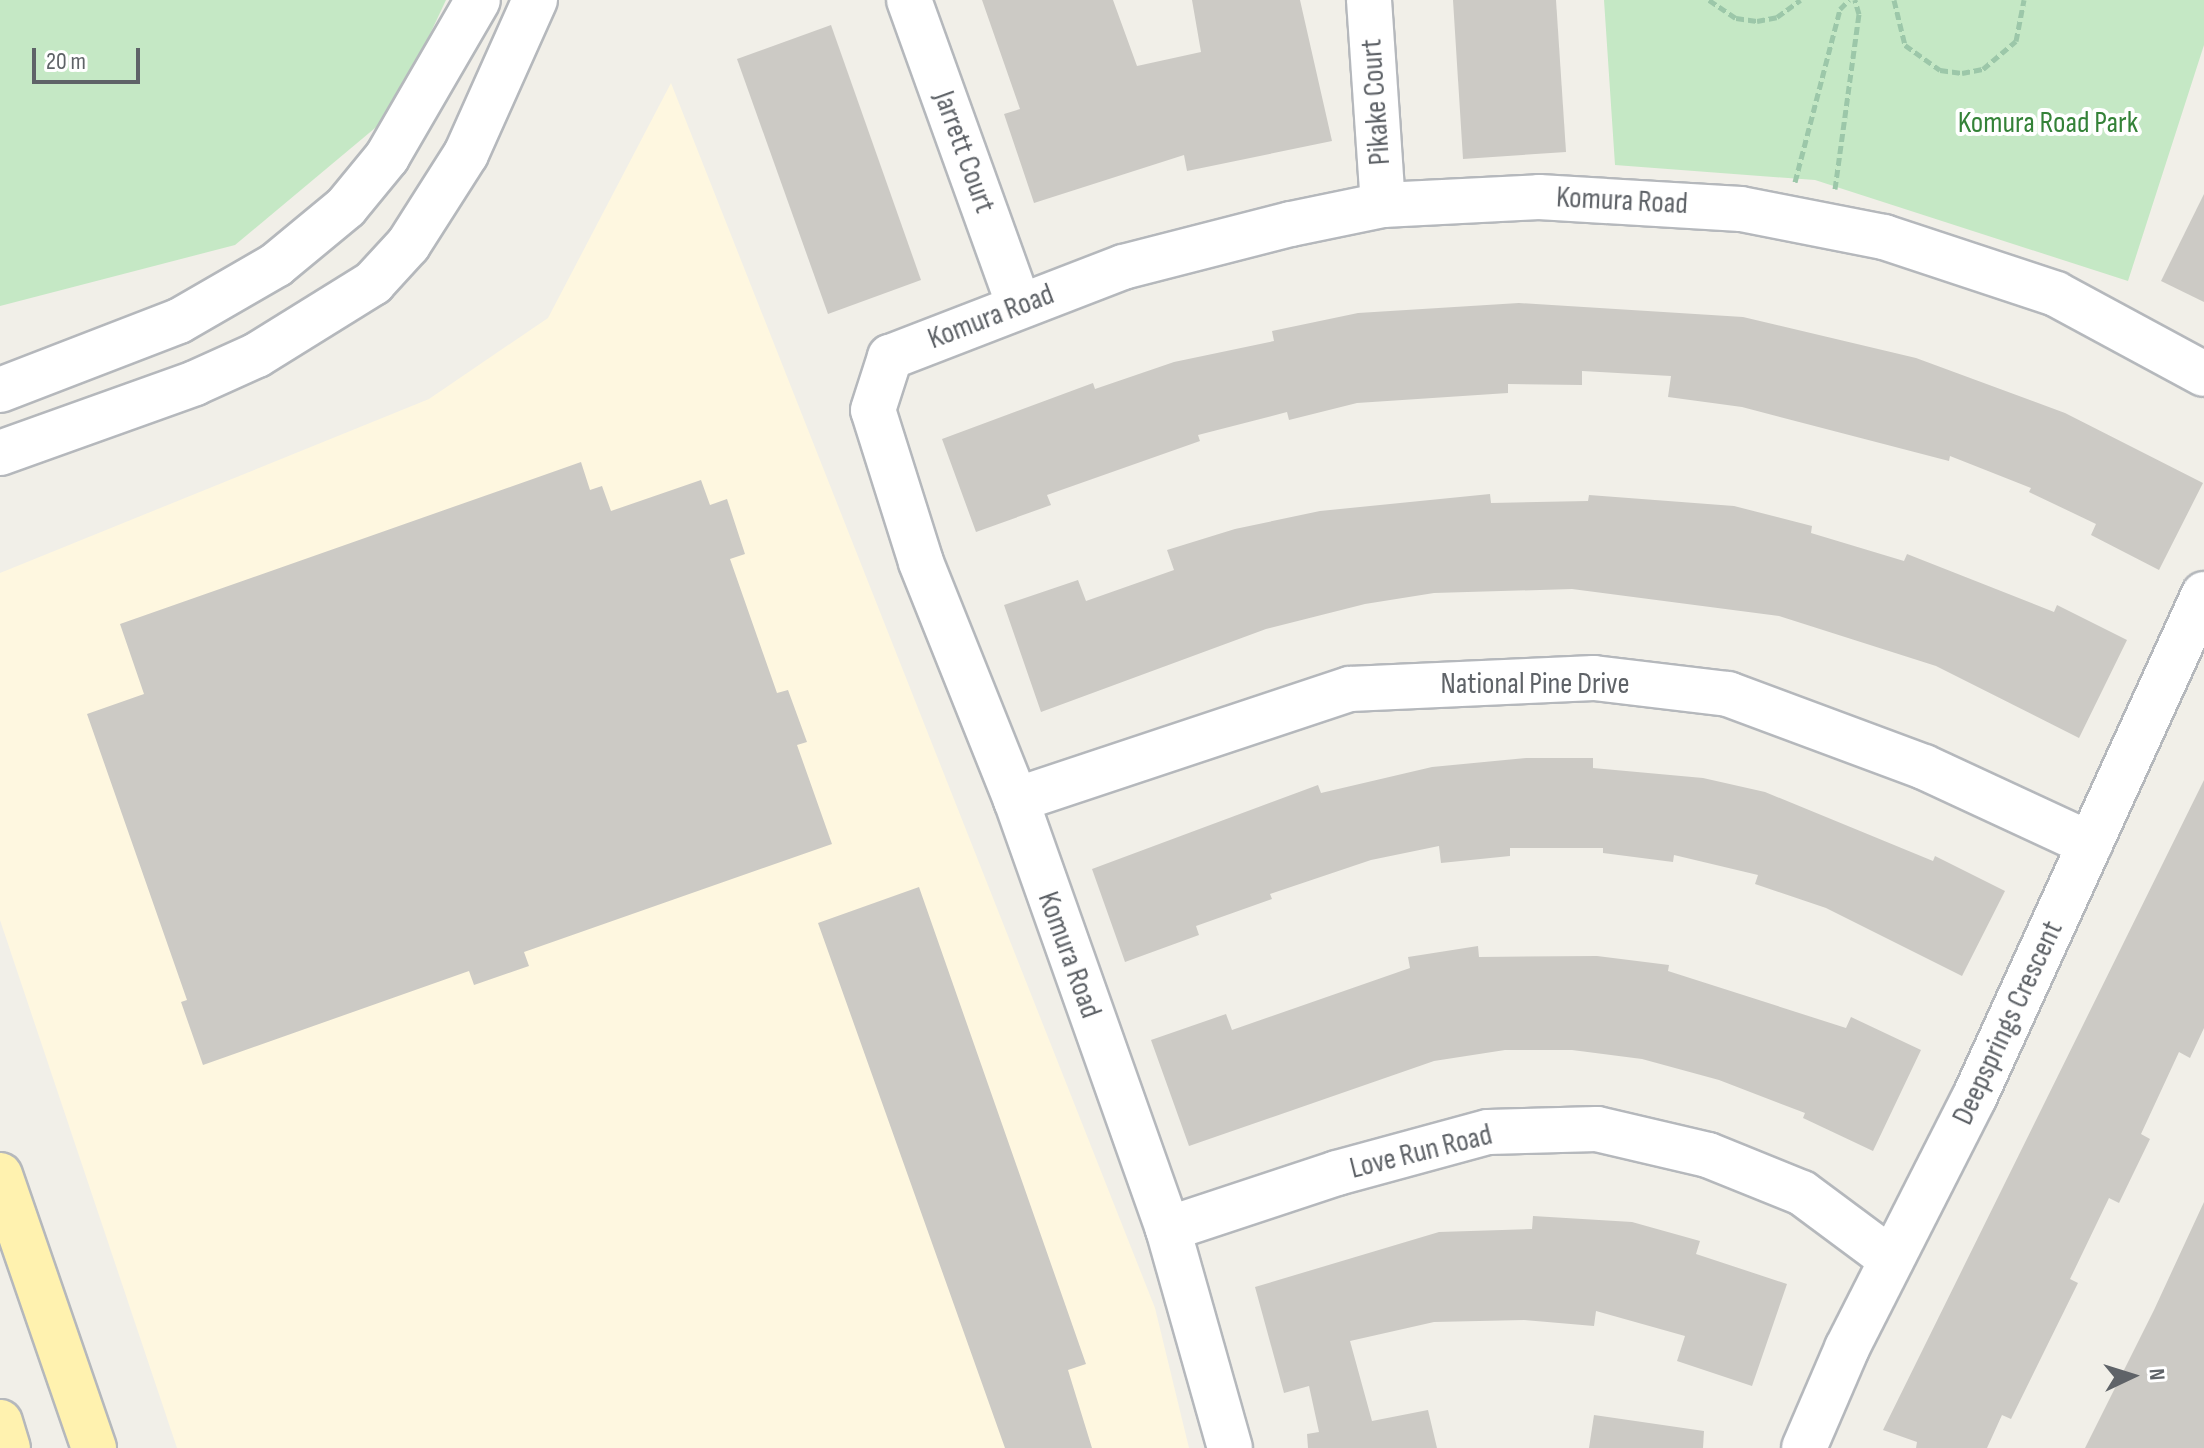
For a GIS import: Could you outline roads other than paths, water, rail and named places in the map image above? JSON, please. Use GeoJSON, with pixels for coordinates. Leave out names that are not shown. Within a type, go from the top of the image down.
{"type":"FeatureCollection","features":[{"type":"Feature","properties":{"kind":"main road"},"geometry":{"type":"LineString","coordinates":[[0,1175],[94,1448]]}},
{"type":"Feature","properties":{"kind":"main road"},"geometry":{"type":"LineString","coordinates":[[0,1422],[8,1448]]}},
{"type":"Feature","properties":{"kind":"street"},"geometry":{"type":"LineString","coordinates":[[0,390],[179,321],[276,265],[346,207],[387,157],[478,0]]}},
{"type":"Feature","properties":{"kind":"street"},"geometry":{"type":"LineString","coordinates":[[0,453],[195,383],[257,355],[373,283],[408,245],[466,154],[535,0]]}},
{"type":"Feature","properties":{"kind":"street","name":"Jarrett Court"},"geometry":{"type":"LineString","coordinates":[[909,0],[1019,305]]}},
{"type":"Feature","properties":{"kind":"street","name":"Pikake Court"},"geometry":{"type":"LineString","coordinates":[[1369,0],[1383,205]]}},
{"type":"Feature","properties":{"kind":"street","name":"Komura Road"},"geometry":{"type":"LineString","coordinates":[[1230,1448],[1168,1229],[1016,800],[921,562],[873,410],[890,357],[1123,267],[1383,205],[1539,197],[1672,202],[1786,216],[1884,237],[2056,294],[2204,374]]}},
{"type":"Feature","properties":{"kind":"street","name":"Deepsprings Crescent"},"geometry":{"type":"LineString","coordinates":[[1804,1448],[1891,1259],[1974,1098],[2204,594]]}},
{"type":"Feature","properties":{"kind":"street","name":"National Pine Drive"},"geometry":{"type":"LineString","coordinates":[[1016,800],[1350,689],[1594,678],[1728,694],[1924,767],[2090,844]]}},
{"type":"Feature","properties":{"kind":"street","name":"Love Run Road"},"geometry":{"type":"LineString","coordinates":[[1168,1229],[1337,1173],[1488,1132],[1597,1129],[1708,1155],[1802,1193],[1891,1259]]}},
{"type":"Feature","properties":{"kind":"park label","name":"Komura Road Park"},"geometry":{"type":"Point","coordinates":[2048,123]}}]}
